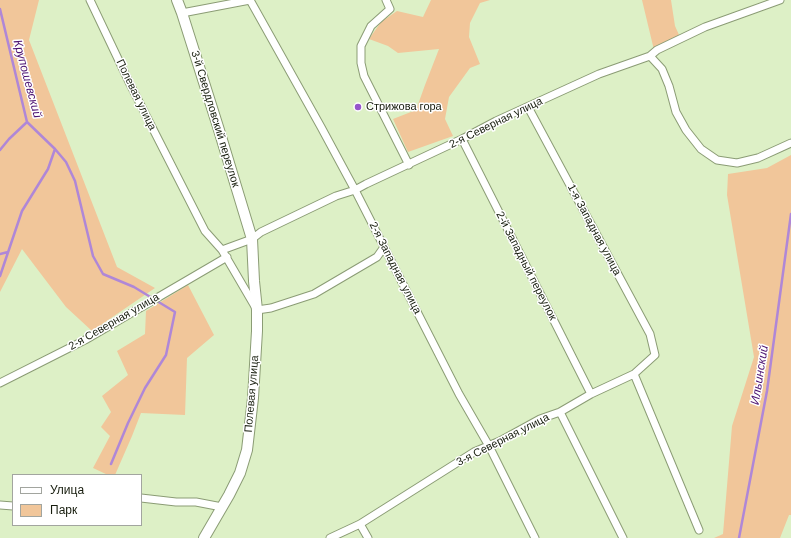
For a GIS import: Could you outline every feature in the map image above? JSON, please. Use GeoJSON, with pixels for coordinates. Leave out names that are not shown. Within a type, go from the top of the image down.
{"type":"FeatureCollection","features":[{"type":"Feature","properties":{"kind":"main road","name":"3-й Свердловский переулок"},"geometry":{"type":"LineString","coordinates":[[177,0],[252,239]]}},
{"type":"Feature","properties":{"kind":"main road","name":"Полевая улица"},"geometry":{"type":"LineString","coordinates":[[204,538],[240,473],[247,450],[253,398],[257,331],[252,239]]}},
{"type":"Feature","properties":{"kind":"street","name":"Полевая улица"},"geometry":{"type":"LineString","coordinates":[[90,0],[130,84],[205,231],[222,250]]}},
{"type":"Feature","properties":{"kind":"street"},"geometry":{"type":"LineString","coordinates":[[182,13],[250,0]]}},
{"type":"Feature","properties":{"kind":"street","name":"2-я Западная улица"},"geometry":{"type":"LineString","coordinates":[[250,0],[355,190],[459,394],[489,446],[535,538]]}},
{"type":"Feature","properties":{"kind":"street"},"geometry":{"type":"LineString","coordinates":[[386,0],[390,9],[371,26],[361,46],[361,63],[364,76],[409,165]]}},
{"type":"Feature","properties":{"kind":"street","name":"2-я Северная улица"},"geometry":{"type":"LineString","coordinates":[[222,250],[252,239],[261,232],[336,196],[355,190],[409,165],[496,121],[600,74],[650,56],[657,50],[705,27],[780,0]]}},
{"type":"Feature","properties":{"kind":"street"},"geometry":{"type":"LineString","coordinates":[[650,56],[662,69],[669,86],[676,112],[686,130],[701,149],[717,160],[737,163],[751,160],[791,143]]}},
{"type":"Feature","properties":{"kind":"street","name":"1-я Западная улица"},"geometry":{"type":"LineString","coordinates":[[528,107],[650,334],[655,355]]}},
{"type":"Feature","properties":{"kind":"street","name":"2-й Западный переулок"},"geometry":{"type":"LineString","coordinates":[[462,139],[591,394]]}},
{"type":"Feature","properties":{"kind":"street"},"geometry":{"type":"LineString","coordinates":[[222,250],[257,310],[271,308],[314,294],[377,257],[384,247]]}},
{"type":"Feature","properties":{"kind":"street","name":"2-я Северная улица"},"geometry":{"type":"LineString","coordinates":[[0,383],[85,340],[227,257]]}},
{"type":"Feature","properties":{"kind":"street","name":"3-я Северная улица"},"geometry":{"type":"LineString","coordinates":[[330,538],[360,524],[474,452],[500,441],[540,419],[560,412],[591,394],[634,374],[655,355]]}},
{"type":"Feature","properties":{"kind":"street"},"geometry":{"type":"LineString","coordinates":[[634,374],[699,530]]}},
{"type":"Feature","properties":{"kind":"street"},"geometry":{"type":"LineString","coordinates":[[560,412],[623,538]]}},
{"type":"Feature","properties":{"kind":"street"},"geometry":{"type":"LineString","coordinates":[[142,498],[176,502],[196,502],[222,507]]}},
{"type":"Feature","properties":{"kind":"street"},"geometry":{"type":"LineString","coordinates":[[0,505],[12,506]]}},
{"type":"Feature","properties":{"kind":"street"},"geometry":{"type":"LineString","coordinates":[[360,524],[368,538]]}},
{"type":"Feature","properties":{"kind":"green space"},"geometry":{"type":"Polygon","coordinates":[[[0,0],[39,0],[29,40],[117,267],[155,288],[92,331],[66,307],[22,249],[0,292],[0,0]]]}},
{"type":"Feature","properties":{"kind":"green space"},"geometry":{"type":"Polygon","coordinates":[[[431,0],[490,0],[480,3],[470,23],[469,37],[480,64],[470,68],[449,97],[445,119],[453,136],[408,152],[393,119],[416,110],[439,49],[398,53],[388,46],[369,39],[381,22],[397,11],[423,17],[431,0]]]}},
{"type":"Feature","properties":{"kind":"green space"},"geometry":{"type":"Polygon","coordinates":[[[642,0],[671,0],[675,26],[680,37],[654,50],[642,0]]]}},
{"type":"Feature","properties":{"kind":"green space"},"geometry":{"type":"Polygon","coordinates":[[[791,155],[791,515],[789,515],[780,538],[714,538],[723,534],[732,426],[754,357],[727,195],[728,174],[767,168],[791,155]]]}},
{"type":"Feature","properties":{"kind":"green space"},"geometry":{"type":"Polygon","coordinates":[[[188,285],[214,335],[187,358],[185,415],[141,413],[115,474],[106,474],[93,468],[110,436],[101,427],[111,412],[102,396],[128,375],[117,351],[145,334],[146,311],[188,285]]]}},
{"type":"Feature","properties":{"kind":"waterway","name":"Крупошевский"},"geometry":{"type":"LineString","coordinates":[[0,9],[27,122],[55,149],[48,169],[22,211],[0,276]]}},
{"type":"Feature","properties":{"kind":"waterway"},"geometry":{"type":"LineString","coordinates":[[0,150],[27,122]]}},
{"type":"Feature","properties":{"kind":"waterway"},"geometry":{"type":"LineString","coordinates":[[55,149],[66,162],[75,181],[93,256],[103,274],[134,287],[175,312],[166,355],[145,388],[128,423],[111,464]]}},
{"type":"Feature","properties":{"kind":"waterway","name":"Ильинский"},"geometry":{"type":"LineString","coordinates":[[739,538],[767,391],[791,214]]}},
{"type":"Feature","properties":{"kind":"waterway","name":"Крупошевский"},"geometry":{"type":"LineString","coordinates":[[0,254],[8,252]]}},
{"type":"Feature","properties":{"kind":"place","name":"Стрижова гора"},"geometry":{"type":"Point","coordinates":[358,107]}}]}
